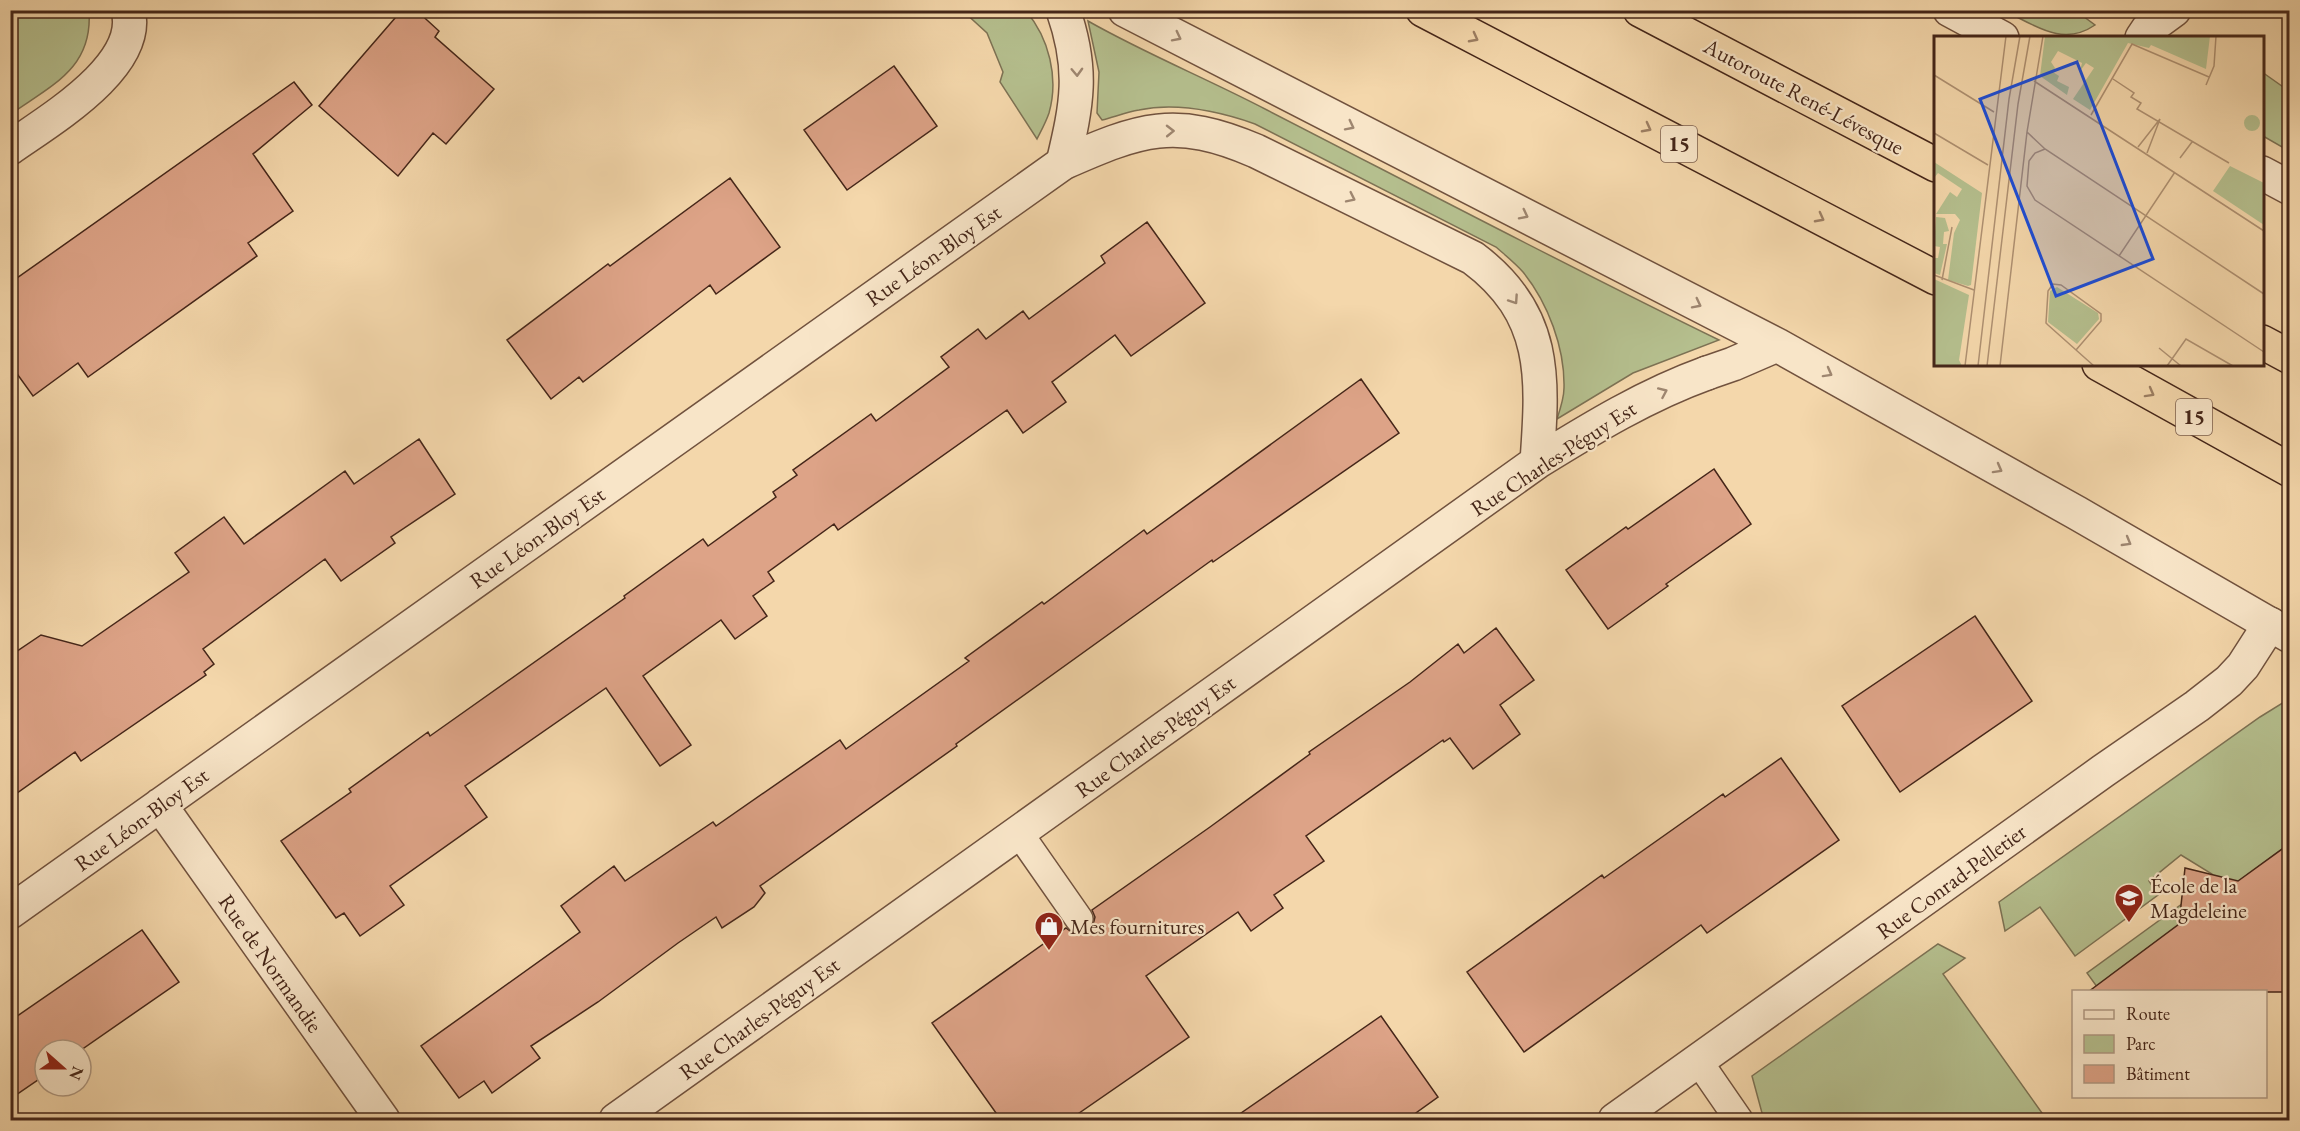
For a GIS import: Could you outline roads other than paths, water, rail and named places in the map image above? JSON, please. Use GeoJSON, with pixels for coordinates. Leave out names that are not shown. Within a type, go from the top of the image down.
{"type":"FeatureCollection","features":[{"type":"Feature","properties":{"kind":"highway","name":"15"},"geometry":{"type":"LineString","coordinates":[[1423,10],[1934,277]]}},
{"type":"Feature","properties":{"kind":"highway","name":"Autoroute René-Lévesque"},"geometry":{"type":"LineString","coordinates":[[1640,10],[1934,164]]}},
{"type":"Feature","properties":{"kind":"highway"},"geometry":{"type":"LineString","coordinates":[[2264,343],[2289,357]]}},
{"type":"Feature","properties":{"kind":"highway","name":"15"},"geometry":{"type":"LineString","coordinates":[[2103,366],[2289,470]]}},
{"type":"Feature","properties":{"kind":"street"},"geometry":{"type":"LineString","coordinates":[[10,148],[87,94],[108,71],[122,49],[129,30],[128,10]]}},
{"type":"Feature","properties":{"kind":"street"},"geometry":{"type":"LineString","coordinates":[[1063,10],[1076,61],[1077,91],[1063,163]]}},
{"type":"Feature","properties":{"kind":"street"},"geometry":{"type":"LineString","coordinates":[[1125,10],[1777,345],[2280,630]]}},
{"type":"Feature","properties":{"kind":"street"},"geometry":{"type":"LineString","coordinates":[[1950,10],[1998,36]]}},
{"type":"Feature","properties":{"kind":"street"},"geometry":{"type":"LineString","coordinates":[[2143,36],[2148,29],[2174,10]]}},
{"type":"Feature","properties":{"kind":"street","name":"Rue Léon-Bloy Est"},"geometry":{"type":"LineString","coordinates":[[10,912],[1063,163],[1113,141],[1140,133],[1168,130],[1198,132],[1226,138],[1473,258],[1493,273],[1512,296],[1525,318],[1536,345],[1541,411],[1537,462]]}},
{"type":"Feature","properties":{"kind":"street"},"geometry":{"type":"LineString","coordinates":[[2264,174],[2289,188]]}},
{"type":"Feature","properties":{"kind":"street","name":"Rue Charles-Péguy Est"},"geometry":{"type":"LineString","coordinates":[[616,1120],[1537,462],[1635,404],[1777,345]]}},
{"type":"Feature","properties":{"kind":"street","name":"Rue Conrad-Pelletier"},"geometry":{"type":"LineString","coordinates":[[1615,1120],[2197,706],[2229,681],[2280,630]]}},
{"type":"Feature","properties":{"kind":"street","name":"Rue de Normandie"},"geometry":{"type":"LineString","coordinates":[[160,805],[383,1120]]}},
{"type":"Feature","properties":{"kind":"lane"},"geometry":{"type":"LineString","coordinates":[[1019,833],[1079,919]]}},
{"type":"Feature","properties":{"kind":"lane"},"geometry":{"type":"LineString","coordinates":[[1699,1062],[1739,1120]]}},
{"type":"Feature","properties":{"kind":"place","name":"École de la Magdeleine"},"geometry":{"type":"Point","coordinates":[2129,924]}},
{"type":"Feature","properties":{"kind":"place","name":"Mes fournitures"},"geometry":{"type":"Point","coordinates":[1049,952]}}]}
